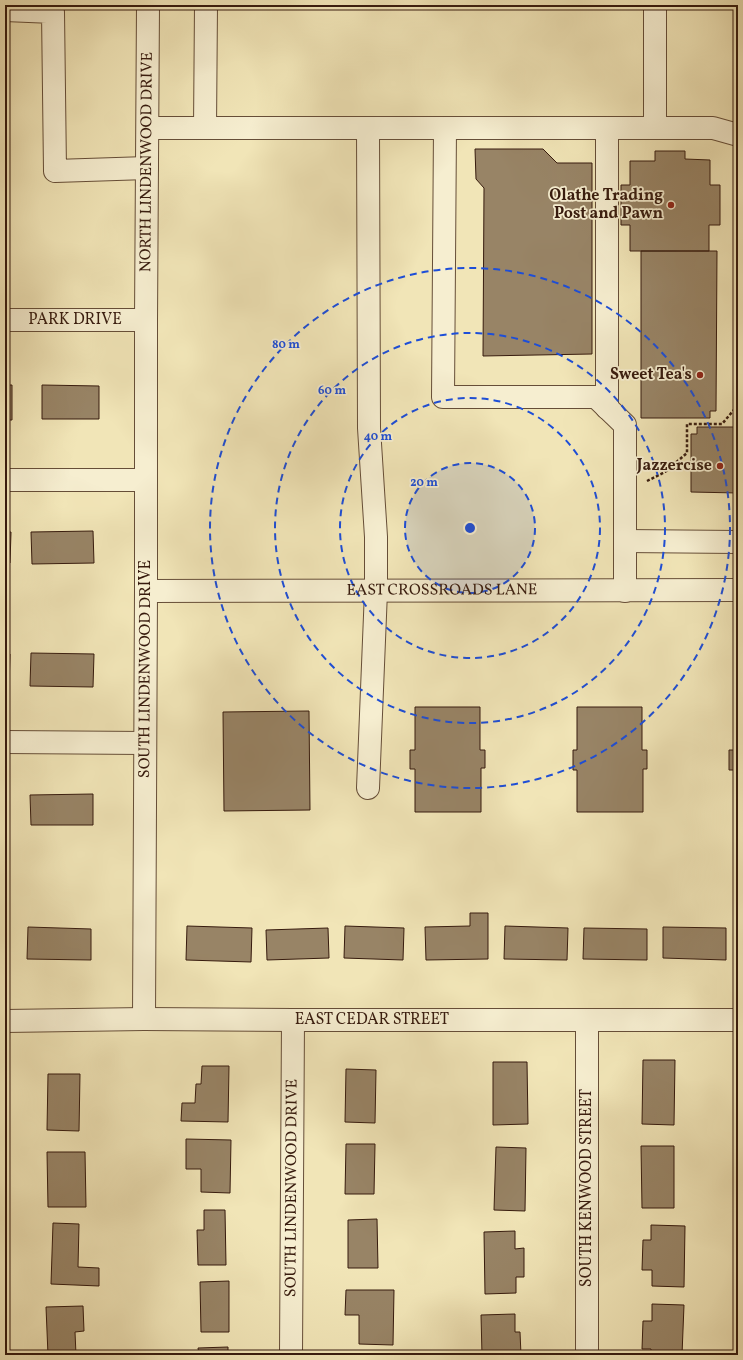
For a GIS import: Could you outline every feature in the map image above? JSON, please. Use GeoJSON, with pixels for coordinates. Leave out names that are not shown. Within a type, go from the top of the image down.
{"type":"FeatureCollection","features":[{"type":"Feature","properties":{"kind":"street","name":"NORTH LINDENWOOD DRIVE"},"geometry":{"type":"LineString","coordinates":[[146,320],[148,5]]}},
{"type":"Feature","properties":{"kind":"street"},"geometry":{"type":"LineString","coordinates":[[205,128],[206,5]]}},
{"type":"Feature","properties":{"kind":"street"},"geometry":{"type":"LineString","coordinates":[[655,5],[655,128]]}},
{"type":"Feature","properties":{"kind":"street"},"geometry":{"type":"LineString","coordinates":[[5,10],[52,12],[54,171],[147,168]]}},
{"type":"Feature","properties":{"kind":"street"},"geometry":{"type":"LineString","coordinates":[[148,128],[713,128],[738,136]]}},
{"type":"Feature","properties":{"kind":"street"},"geometry":{"type":"LineString","coordinates":[[368,128],[369,428],[376,526],[376,591],[368,788]]}},
{"type":"Feature","properties":{"kind":"street"},"geometry":{"type":"LineString","coordinates":[[445,128],[443,398],[596,398],[625,425],[625,590]]}},
{"type":"Feature","properties":{"kind":"street"},"geometry":{"type":"LineString","coordinates":[[606,408],[607,128]]}},
{"type":"Feature","properties":{"kind":"street","name":"PARK DRIVE"},"geometry":{"type":"LineString","coordinates":[[5,320],[146,320]]}},
{"type":"Feature","properties":{"kind":"street","name":"SOUTH LINDENWOOD DRIVE"},"geometry":{"type":"LineString","coordinates":[[144,1018],[146,320]]}},
{"type":"Feature","properties":{"kind":"street"},"geometry":{"type":"LineString","coordinates":[[5,480],[146,480]]}},
{"type":"Feature","properties":{"kind":"street"},"geometry":{"type":"LineString","coordinates":[[625,541],[738,542]]}},
{"type":"Feature","properties":{"kind":"street","name":"EAST CROSSROADS LANE"},"geometry":{"type":"LineString","coordinates":[[146,591],[738,590]]}},
{"type":"Feature","properties":{"kind":"street"},"geometry":{"type":"LineString","coordinates":[[5,742],[145,743]]}},
{"type":"Feature","properties":{"kind":"street","name":"EAST CEDAR STREET"},"geometry":{"type":"LineString","coordinates":[[5,1020],[144,1018],[587,1021],[738,1020]]}},
{"type":"Feature","properties":{"kind":"street","name":"SOUTH LINDENWOOD DRIVE"},"geometry":{"type":"LineString","coordinates":[[291,1355],[293,1020]]}},
{"type":"Feature","properties":{"kind":"street","name":"SOUTH KENWOOD STREET"},"geometry":{"type":"LineString","coordinates":[[587,1021],[587,1355]]}},
{"type":"Feature","properties":{"kind":"path"},"geometry":{"type":"LineString","coordinates":[[625,492],[665,472],[687,453],[687,424],[722,424],[738,405]]}},
{"type":"Feature","properties":{"kind":"building"},"geometry":{"type":"Polygon","coordinates":[[[475,149],[543,149],[557,163],[592,163],[592,354],[483,356],[484,188],[476,179],[475,149]]]}},
{"type":"Feature","properties":{"kind":"building","name":"Olathe Trading Post and Pawn"},"geometry":{"type":"Polygon","coordinates":[[[655,151],[685,151],[685,159],[710,160],[710,185],[720,185],[720,225],[709,225],[709,251],[630,251],[630,225],[621,225],[621,185],[630,185],[630,161],[655,161],[655,151]]]}},
{"type":"Feature","properties":{"kind":"building"},"geometry":{"type":"Polygon","coordinates":[[[641,251],[717,251],[716,411],[710,411],[710,418],[641,418],[641,251]]]}},
{"type":"Feature","properties":{"kind":"building"},"geometry":{"type":"Polygon","coordinates":[[[5,385],[12,385],[12,420],[5,420],[5,385]]]}},
{"type":"Feature","properties":{"kind":"building"},"geometry":{"type":"Polygon","coordinates":[[[42,385],[99,386],[99,419],[42,419],[42,385]]]}},
{"type":"Feature","properties":{"kind":"building"},"geometry":{"type":"Polygon","coordinates":[[[697,427],[734,427],[734,434],[738,434],[738,493],[691,492],[691,434],[697,434],[697,427]]]}},
{"type":"Feature","properties":{"kind":"building"},"geometry":{"type":"Polygon","coordinates":[[[93,531],[94,563],[32,564],[31,532],[93,531]]]}},
{"type":"Feature","properties":{"kind":"building"},"geometry":{"type":"Polygon","coordinates":[[[5,532],[11,532],[10,563],[5,563],[5,532]]]}},
{"type":"Feature","properties":{"kind":"building"},"geometry":{"type":"Polygon","coordinates":[[[31,653],[94,654],[93,687],[30,686],[31,653]]]}},
{"type":"Feature","properties":{"kind":"building"},"geometry":{"type":"Polygon","coordinates":[[[5,654],[10,654],[9,688],[5,688],[5,654]]]}},
{"type":"Feature","properties":{"kind":"building"},"geometry":{"type":"Polygon","coordinates":[[[415,707],[480,707],[480,750],[485,750],[485,768],[481,768],[481,812],[415,812],[415,769],[410,769],[410,750],[415,750],[415,707]]]}},
{"type":"Feature","properties":{"kind":"building"},"geometry":{"type":"Polygon","coordinates":[[[577,707],[642,707],[642,750],[647,750],[647,769],[643,769],[643,812],[577,812],[577,770],[573,770],[573,750],[577,750],[577,707]]]}},
{"type":"Feature","properties":{"kind":"building"},"geometry":{"type":"Polygon","coordinates":[[[735,707],[738,707],[738,812],[734,812],[734,770],[729,770],[729,750],[735,750],[735,707]]]}},
{"type":"Feature","properties":{"kind":"building"},"geometry":{"type":"Polygon","coordinates":[[[309,711],[310,810],[224,811],[223,712],[309,711]]]}},
{"type":"Feature","properties":{"kind":"building"},"geometry":{"type":"Polygon","coordinates":[[[5,793],[9,793],[8,830],[5,830],[5,793]]]}},
{"type":"Feature","properties":{"kind":"building"},"geometry":{"type":"Polygon","coordinates":[[[93,794],[93,825],[31,825],[30,795],[93,794]]]}},
{"type":"Feature","properties":{"kind":"building"},"geometry":{"type":"Polygon","coordinates":[[[470,913],[488,913],[488,959],[426,960],[425,927],[470,926],[470,913]]]}},
{"type":"Feature","properties":{"kind":"building"},"geometry":{"type":"Polygon","coordinates":[[[5,926],[7,959],[5,959],[5,926]]]}},
{"type":"Feature","properties":{"kind":"building"},"geometry":{"type":"Polygon","coordinates":[[[187,926],[252,928],[251,962],[186,960],[187,926]]]}},
{"type":"Feature","properties":{"kind":"building"},"geometry":{"type":"Polygon","coordinates":[[[345,926],[404,928],[403,960],[344,958],[345,926]]]}},
{"type":"Feature","properties":{"kind":"building"},"geometry":{"type":"Polygon","coordinates":[[[505,926],[568,928],[567,960],[504,959],[505,926]]]}},
{"type":"Feature","properties":{"kind":"building"},"geometry":{"type":"Polygon","coordinates":[[[28,927],[91,929],[91,960],[27,959],[28,927]]]}},
{"type":"Feature","properties":{"kind":"building"},"geometry":{"type":"Polygon","coordinates":[[[663,927],[726,928],[726,960],[663,958],[663,927]]]}},
{"type":"Feature","properties":{"kind":"building"},"geometry":{"type":"Polygon","coordinates":[[[328,928],[329,958],[267,960],[266,930],[328,928]]]}},
{"type":"Feature","properties":{"kind":"building"},"geometry":{"type":"Polygon","coordinates":[[[584,928],[647,929],[647,960],[583,959],[584,928]]]}},
{"type":"Feature","properties":{"kind":"building"},"geometry":{"type":"Polygon","coordinates":[[[643,1060],[675,1060],[674,1125],[642,1124],[643,1060]]]}},
{"type":"Feature","properties":{"kind":"building"},"geometry":{"type":"Polygon","coordinates":[[[493,1062],[527,1062],[528,1124],[493,1125],[493,1062]]]}},
{"type":"Feature","properties":{"kind":"building"},"geometry":{"type":"Polygon","coordinates":[[[202,1066],[229,1066],[228,1122],[181,1121],[182,1103],[195,1103],[196,1084],[201,1084],[202,1066]]]}},
{"type":"Feature","properties":{"kind":"building"},"geometry":{"type":"Polygon","coordinates":[[[346,1069],[376,1070],[375,1123],[345,1122],[346,1069]]]}},
{"type":"Feature","properties":{"kind":"building"},"geometry":{"type":"Polygon","coordinates":[[[48,1074],[80,1074],[79,1131],[47,1130],[48,1074]]]}},
{"type":"Feature","properties":{"kind":"building"},"geometry":{"type":"Polygon","coordinates":[[[186,1139],[231,1140],[230,1193],[201,1192],[201,1169],[186,1169],[186,1139]]]}},
{"type":"Feature","properties":{"kind":"building"},"geometry":{"type":"Polygon","coordinates":[[[346,1144],[375,1144],[374,1194],[345,1194],[346,1144]]]}},
{"type":"Feature","properties":{"kind":"building"},"geometry":{"type":"Polygon","coordinates":[[[641,1146],[674,1146],[674,1208],[642,1208],[641,1146]]]}},
{"type":"Feature","properties":{"kind":"building"},"geometry":{"type":"Polygon","coordinates":[[[496,1147],[526,1148],[525,1211],[494,1210],[496,1147]]]}},
{"type":"Feature","properties":{"kind":"building"},"geometry":{"type":"Polygon","coordinates":[[[47,1152],[85,1152],[86,1207],[48,1207],[47,1152]]]}},
{"type":"Feature","properties":{"kind":"building"},"geometry":{"type":"Polygon","coordinates":[[[204,1210],[225,1210],[226,1265],[198,1265],[197,1230],[204,1230],[204,1210]]]}},
{"type":"Feature","properties":{"kind":"building"},"geometry":{"type":"Polygon","coordinates":[[[377,1219],[378,1268],[348,1268],[348,1220],[377,1219]]]}},
{"type":"Feature","properties":{"kind":"building"},"geometry":{"type":"Polygon","coordinates":[[[53,1223],[79,1224],[78,1267],[99,1268],[99,1286],[51,1284],[53,1223]]]}},
{"type":"Feature","properties":{"kind":"building"},"geometry":{"type":"Polygon","coordinates":[[[651,1225],[685,1226],[684,1287],[652,1286],[652,1270],[642,1270],[643,1240],[651,1240],[651,1225]]]}},
{"type":"Feature","properties":{"kind":"building"},"geometry":{"type":"Polygon","coordinates":[[[515,1231],[515,1249],[524,1248],[524,1277],[516,1277],[516,1293],[485,1294],[484,1232],[515,1231]]]}},
{"type":"Feature","properties":{"kind":"building"},"geometry":{"type":"Polygon","coordinates":[[[229,1281],[229,1332],[201,1332],[200,1282],[229,1281]]]}},
{"type":"Feature","properties":{"kind":"building"},"geometry":{"type":"Polygon","coordinates":[[[346,1290],[394,1290],[393,1345],[359,1344],[359,1315],[345,1315],[346,1290]]]}},
{"type":"Feature","properties":{"kind":"building"},"geometry":{"type":"Polygon","coordinates":[[[652,1304],[684,1305],[682,1355],[651,1355],[651,1349],[642,1349],[643,1321],[652,1321],[652,1304]]]}},
{"type":"Feature","properties":{"kind":"building"},"geometry":{"type":"Polygon","coordinates":[[[83,1306],[84,1331],[75,1332],[76,1355],[48,1355],[46,1307],[83,1306]]]}},
{"type":"Feature","properties":{"kind":"building"},"geometry":{"type":"Polygon","coordinates":[[[515,1314],[515,1332],[520,1332],[521,1355],[482,1355],[481,1315],[515,1314]]]}},
{"type":"Feature","properties":{"kind":"building"},"geometry":{"type":"Polygon","coordinates":[[[228,1347],[228,1355],[199,1355],[198,1348],[228,1347]]]}},
{"type":"Feature","properties":{"kind":"place","name":"Olathe Trading Post and Pawn"},"geometry":{"type":"Point","coordinates":[671,205]}},
{"type":"Feature","properties":{"kind":"place","name":"Sweet Tea's"},"geometry":{"type":"Point","coordinates":[700,375]}},
{"type":"Feature","properties":{"kind":"place","name":"Jazzercise"},"geometry":{"type":"Point","coordinates":[720,466]}}]}
